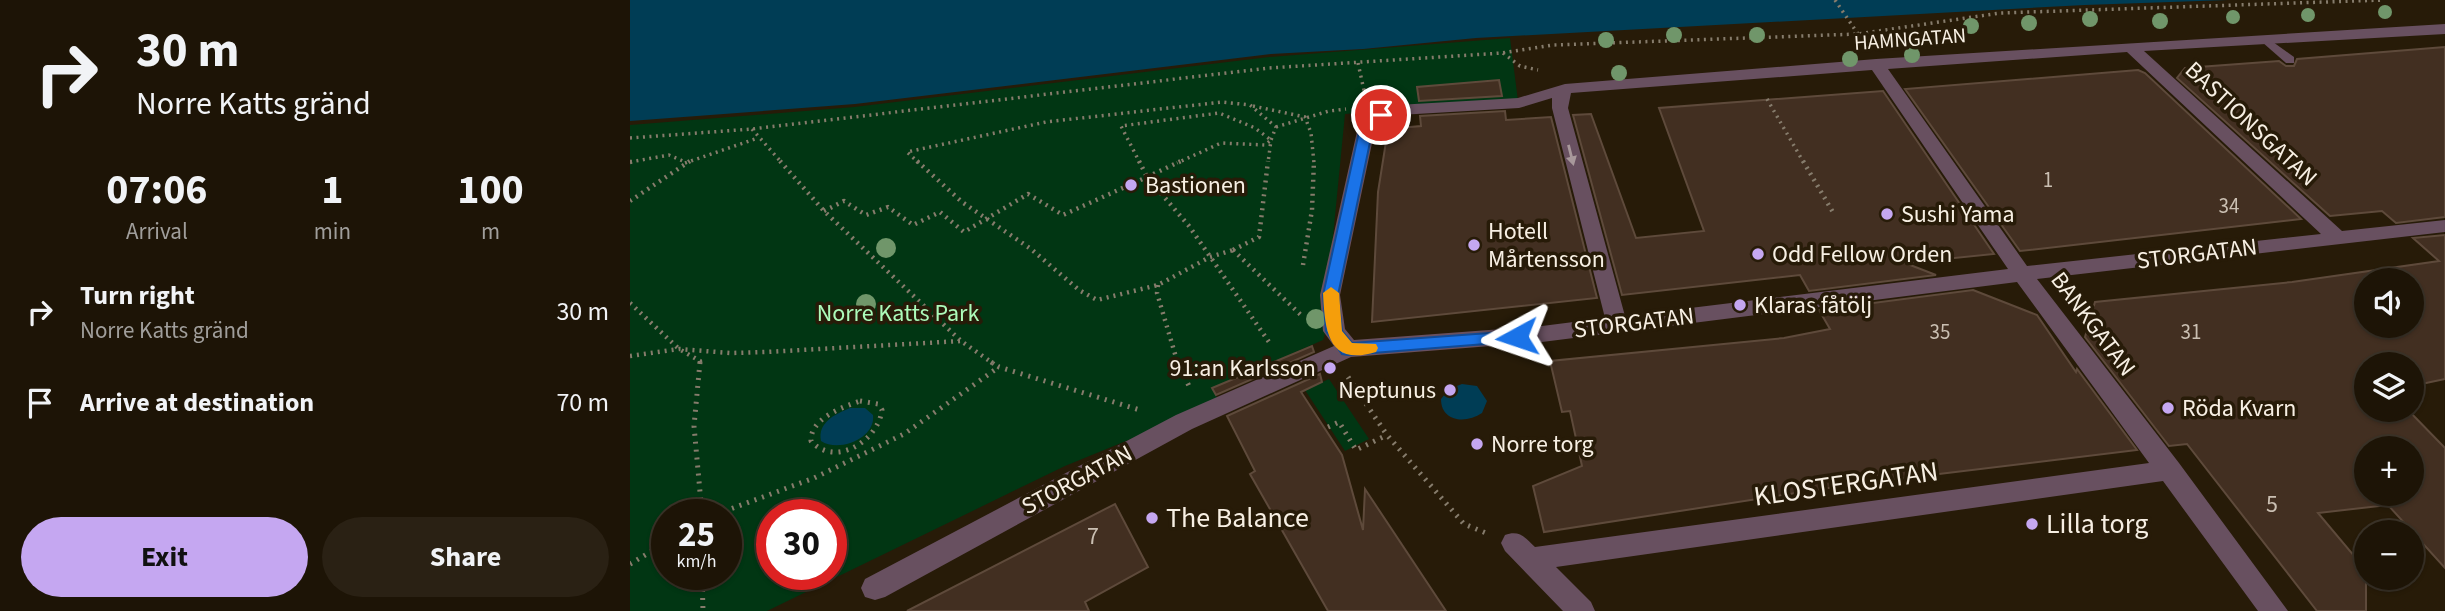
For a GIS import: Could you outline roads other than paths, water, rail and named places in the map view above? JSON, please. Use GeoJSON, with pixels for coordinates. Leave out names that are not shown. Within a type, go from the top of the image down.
{"type":"FeatureCollection","features":[{"type":"Feature","properties":{"kind":"street","name":"HAMNGATAN"},"geometry":{"type":"LineString","coordinates":[[1341,353],[1334,331],[1331,295],[1367,127],[1381,115],[1396,110],[1519,103],[1565,89],[1876,64],[2445,29]]}},
{"type":"Feature","properties":{"kind":"street","name":"BASTIONSGATAN"},"geometry":{"type":"LineString","coordinates":[[2131,47],[2337,238]]}},
{"type":"Feature","properties":{"kind":"street","name":"BANKGATAN"},"geometry":{"type":"LineString","coordinates":[[1876,64],[2022,274],[2274,611]]}},
{"type":"Feature","properties":{"kind":"street"},"geometry":{"type":"LineString","coordinates":[[1565,89],[1560,98],[1560,108],[1617,325]]}},
{"type":"Feature","properties":{"kind":"street","name":"STORGATAN"},"geometry":{"type":"LineString","coordinates":[[875,588],[1184,422],[1341,353],[1530,336],[2022,274],[2445,226]]}},
{"type":"Feature","properties":{"kind":"street","name":"KLOSTERGATAN"},"geometry":{"type":"LineString","coordinates":[[1579,608],[1522,551],[2170,470]]}},
{"type":"Feature","properties":{"kind":"lane"},"geometry":{"type":"LineString","coordinates":[[2266,40],[2290,60]]}},
{"type":"Feature","properties":{"kind":"water"},"geometry":{"type":"Polygon","coordinates":[[[630,0],[2228,0],[2085,5],[1476,38],[1363,49],[1271,54],[855,104],[630,121],[630,0]]]}},
{"type":"Feature","properties":{"kind":"water"},"geometry":{"type":"Polygon","coordinates":[[[1462,384],[1477,386],[1487,401],[1482,413],[1469,419],[1456,419],[1442,407],[1441,399],[1449,389],[1462,384]]]}},
{"type":"Feature","properties":{"kind":"water"},"geometry":{"type":"Polygon","coordinates":[[[850,408],[865,408],[873,415],[869,430],[855,441],[846,444],[821,441],[824,424],[850,408]]]}},
{"type":"Feature","properties":{"kind":"place","name":"Bastionen"},"geometry":{"type":"Point","coordinates":[1131,185]}},
{"type":"Feature","properties":{"kind":"place","name":"Sushi Yama"},"geometry":{"type":"Point","coordinates":[1887,214]}},
{"type":"Feature","properties":{"kind":"place","name":"Hotell Mårtensson"},"geometry":{"type":"Point","coordinates":[1474,245]}},
{"type":"Feature","properties":{"kind":"place","name":"Odd Fellow Orden"},"geometry":{"type":"Point","coordinates":[1758,254]}},
{"type":"Feature","properties":{"kind":"place","name":"Klaras fåtölj"},"geometry":{"type":"Point","coordinates":[1740,305]}},
{"type":"Feature","properties":{"kind":"place","name":"91:an Karlsson"},"geometry":{"type":"Point","coordinates":[1330,368]}},
{"type":"Feature","properties":{"kind":"place","name":"Neptunus"},"geometry":{"type":"Point","coordinates":[1450,390]}},
{"type":"Feature","properties":{"kind":"place","name":"Röda Kvarn"},"geometry":{"type":"Point","coordinates":[2168,408]}},
{"type":"Feature","properties":{"kind":"place","name":"Norre torg"},"geometry":{"type":"Point","coordinates":[1477,444]}},
{"type":"Feature","properties":{"kind":"place","name":"The Balance"},"geometry":{"type":"Point","coordinates":[1152,518]}},
{"type":"Feature","properties":{"kind":"place","name":"Lilla torg"},"geometry":{"type":"Point","coordinates":[2032,524]}},
{"type":"Feature","properties":{"kind":"park label","name":"Norre Katts Park"},"geometry":{"type":"Point","coordinates":[898,313]}}]}
